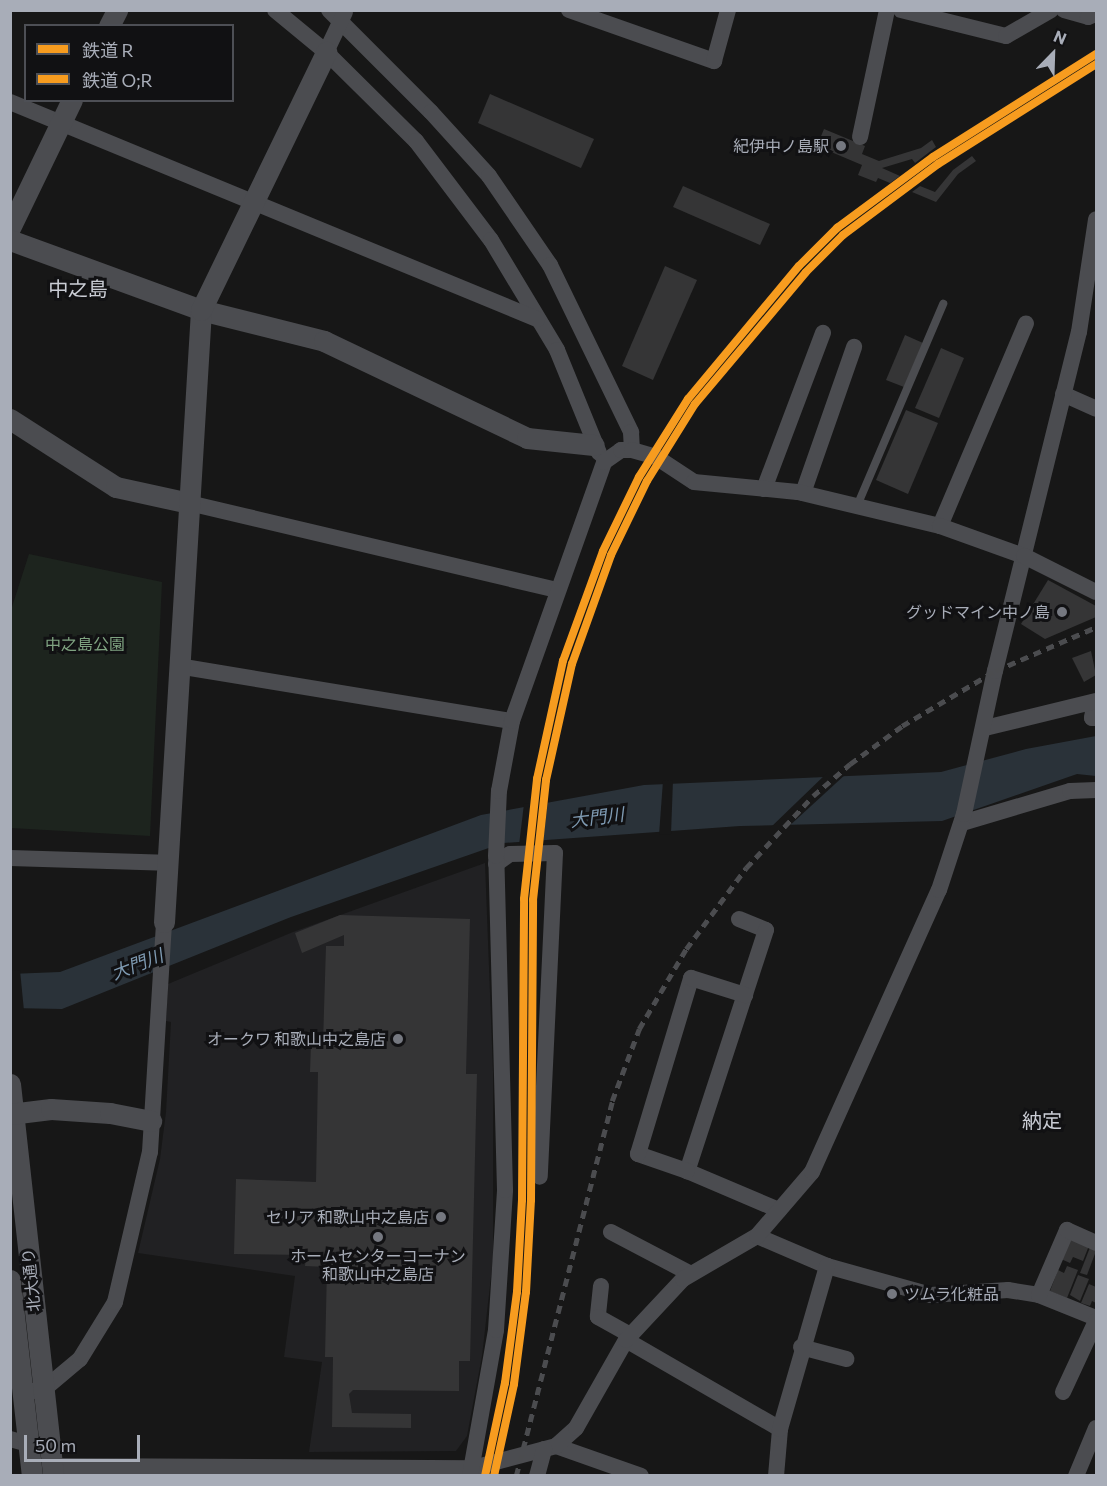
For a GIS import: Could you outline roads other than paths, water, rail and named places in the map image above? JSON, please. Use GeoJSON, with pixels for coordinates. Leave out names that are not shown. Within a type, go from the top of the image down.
{"type":"FeatureCollection","features":[{"type":"Feature","properties":{"kind":"street"},"geometry":{"type":"LineString","coordinates":[[110,24],[117,10]]}},
{"type":"Feature","properties":{"kind":"street"},"geometry":{"type":"LineString","coordinates":[[275,10],[326,52],[416,141],[491,240],[557,350],[599,453],[557,590],[512,721],[499,791],[496,860],[506,1190],[496,1330],[472,1472]]}},
{"type":"Feature","properties":{"kind":"street"},"geometry":{"type":"LineString","coordinates":[[569,10],[714,61],[728,10]]}},
{"type":"Feature","properties":{"kind":"street"},"geometry":{"type":"LineString","coordinates":[[860,137],[887,10]]}},
{"type":"Feature","properties":{"kind":"street"},"geometry":{"type":"LineString","coordinates":[[901,10],[1006,36],[1051,10]]}},
{"type":"Feature","properties":{"kind":"street"},"geometry":{"type":"LineString","coordinates":[[1064,10],[1088,17],[1096,14]]}},
{"type":"Feature","properties":{"kind":"street"},"geometry":{"type":"LineString","coordinates":[[33,1391],[80,1359],[115,1302],[150,1152],[164,922],[165,863],[201,310],[326,52],[339,14],[489,176],[550,264],[631,432],[632,450]]}},
{"type":"Feature","properties":{"kind":"street"},"geometry":{"type":"LineString","coordinates":[[10,102],[537,319]]}},
{"type":"Feature","properties":{"kind":"street"},"geometry":{"type":"LineString","coordinates":[[10,228],[71,102]]}},
{"type":"Feature","properties":{"kind":"street"},"geometry":{"type":"LineString","coordinates":[[53,1471],[472,1472],[550,1448],[576,1428],[628,1338],[691,1274],[757,1236],[812,1172],[939,890],[963,818],[1093,260],[1096,219]]}},
{"type":"Feature","properties":{"kind":"street"},"geometry":{"type":"LineString","coordinates":[[10,240],[201,310],[324,341],[527,438],[599,453],[632,450],[656,457],[694,482],[803,493],[940,526],[1024,556],[1096,592]]}},
{"type":"Feature","properties":{"kind":"street"},"geometry":{"type":"LineString","coordinates":[[940,526],[1026,323]]}},
{"type":"Feature","properties":{"kind":"street"},"geometry":{"type":"LineString","coordinates":[[764,489],[823,333]]}},
{"type":"Feature","properties":{"kind":"street"},"geometry":{"type":"LineString","coordinates":[[803,493],[854,347]]}},
{"type":"Feature","properties":{"kind":"street"},"geometry":{"type":"LineString","coordinates":[[1063,394],[1096,409]]}},
{"type":"Feature","properties":{"kind":"street"},"geometry":{"type":"LineString","coordinates":[[10,419],[116,487],[557,590]]}},
{"type":"Feature","properties":{"kind":"street"},"geometry":{"type":"LineString","coordinates":[[178,666],[512,721]]}},
{"type":"Feature","properties":{"kind":"street"},"geometry":{"type":"LineString","coordinates":[[984,735],[1096,708]]}},
{"type":"Feature","properties":{"kind":"street"},"geometry":{"type":"LineString","coordinates":[[963,818],[1070,791],[1096,790]]}},
{"type":"Feature","properties":{"kind":"street"},"geometry":{"type":"LineString","coordinates":[[496,860],[510,854],[555,853],[540,1177]]}},
{"type":"Feature","properties":{"kind":"street"},"geometry":{"type":"LineString","coordinates":[[10,858],[165,863]]}},
{"type":"Feature","properties":{"kind":"street"},"geometry":{"type":"LineString","coordinates":[[687,1171],[766,930],[739,919]]}},
{"type":"Feature","properties":{"kind":"street"},"geometry":{"type":"LineString","coordinates":[[745,995],[691,978],[638,1154],[687,1171],[779,1210]]}},
{"type":"Feature","properties":{"kind":"street","name":"北大通り"},"geometry":{"type":"LineString","coordinates":[[10,1084],[33,1391],[20,1442],[32,1476]]}},
{"type":"Feature","properties":{"kind":"street"},"geometry":{"type":"LineString","coordinates":[[12,1114],[51,1109],[110,1113],[152,1121]]}},
{"type":"Feature","properties":{"kind":"street"},"geometry":{"type":"LineString","coordinates":[[1039,1295],[1067,1230],[1096,1244]]}},
{"type":"Feature","properties":{"kind":"street"},"geometry":{"type":"LineString","coordinates":[[616,1232],[691,1274]]}},
{"type":"Feature","properties":{"kind":"street"},"geometry":{"type":"LineString","coordinates":[[757,1236],[827,1266],[931,1295],[1008,1290],[1039,1295],[1096,1319],[1064,1392]]}},
{"type":"Feature","properties":{"kind":"street"},"geometry":{"type":"LineString","coordinates":[[776,1476],[780,1429],[801,1347],[827,1266]]}},
{"type":"Feature","properties":{"kind":"street","name":"北大通り"},"geometry":{"type":"LineString","coordinates":[[10,1280],[33,1391],[53,1471]]}},
{"type":"Feature","properties":{"kind":"street"},"geometry":{"type":"LineString","coordinates":[[601,1286],[598,1317],[628,1338],[780,1429]]}},
{"type":"Feature","properties":{"kind":"street"},"geometry":{"type":"LineString","coordinates":[[801,1347],[846,1359]]}},
{"type":"Feature","properties":{"kind":"street"},"geometry":{"type":"LineString","coordinates":[[1076,1476],[1096,1428]]}},
{"type":"Feature","properties":{"kind":"street"},"geometry":{"type":"LineString","coordinates":[[537,1476],[550,1448]]}},
{"type":"Feature","properties":{"kind":"street"},"geometry":{"type":"LineString","coordinates":[[550,1448],[641,1476]]}},
{"type":"Feature","properties":{"kind":"lane"},"geometry":{"type":"LineString","coordinates":[[857,506],[943,304]]}},
{"type":"Feature","properties":{"kind":"water","name":"大門川"},"geometry":{"type":"Polygon","coordinates":[[[1096,736],[1096,776],[1077,774],[942,821],[740,826],[503,843],[291,917],[62,1009],[11,1008],[10,974],[60,972],[481,815],[644,785],[941,772],[1026,749],[1096,736]]]}},
{"type":"Feature","properties":{"kind":"railway"},"geometry":{"type":"LineString","coordinates":[[516,1476],[612,1101],[639,1029],[686,949],[746,868],[813,796],[850,764],[902,726],[995,671],[1096,627]]}},
{"type":"Feature","properties":{"kind":"rail line","name":"R"},"geometry":{"type":"LineString","coordinates":[[485,1476],[505,1383],[517,1292],[522,1200],[524,899],[537,779],[563,661],[603,551],[639,477],[688,399],[799,266],[837,228],[933,157],[1096,54]]}},
{"type":"Feature","properties":{"kind":"rail line","name":"O;R"},"geometry":{"type":"LineString","coordinates":[[494,1476],[514,1384],[526,1292],[531,1200],[533,900],[546,780],[572,664],[611,555],[647,481],[695,404],[806,272],[843,235],[938,164],[1096,64]]}},
{"type":"Feature","properties":{"kind":"place","name":"紀伊中ノ島駅"},"geometry":{"type":"Point","coordinates":[841,146]}},
{"type":"Feature","properties":{"kind":"place","name":"グッドマイン中ノ島"},"geometry":{"type":"Point","coordinates":[1062,612]}},
{"type":"Feature","properties":{"kind":"place","name":"オークワ 和歌山中之島店"},"geometry":{"type":"Point","coordinates":[398,1039]}},
{"type":"Feature","properties":{"kind":"place","name":"セリア 和歌山中之島店"},"geometry":{"type":"Point","coordinates":[441,1217]}},
{"type":"Feature","properties":{"kind":"place","name":"ホームセンターコーナン 和歌山中之島店"},"geometry":{"type":"Point","coordinates":[378,1237]}},
{"type":"Feature","properties":{"kind":"place","name":"ツムラ化粧品"},"geometry":{"type":"Point","coordinates":[892,1294]}},
{"type":"Feature","properties":{"kind":"district","name":"中之島"},"geometry":{"type":"Point","coordinates":[78,288]}},
{"type":"Feature","properties":{"kind":"district","name":"納定"},"geometry":{"type":"Point","coordinates":[1042,1120]}},
{"type":"Feature","properties":{"kind":"park label","name":"中之島公園"},"geometry":{"type":"Point","coordinates":[85,644]}}]}
